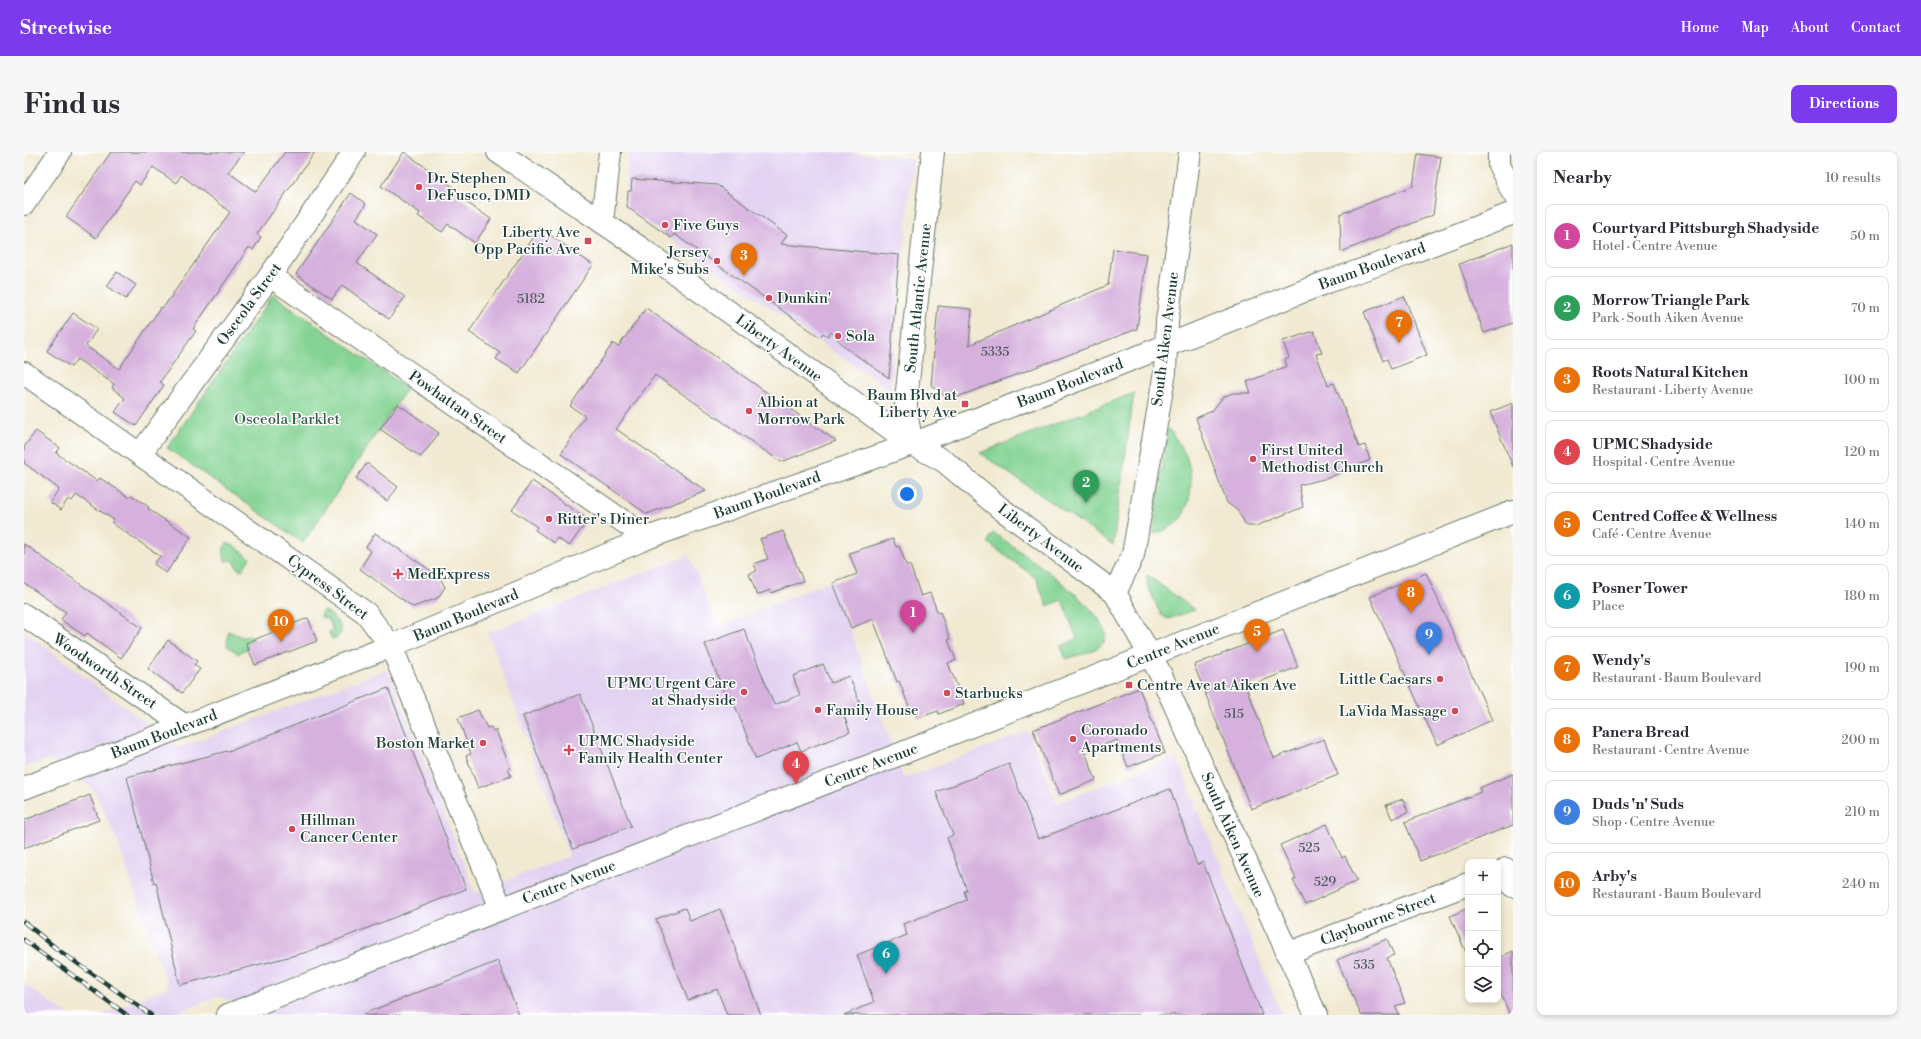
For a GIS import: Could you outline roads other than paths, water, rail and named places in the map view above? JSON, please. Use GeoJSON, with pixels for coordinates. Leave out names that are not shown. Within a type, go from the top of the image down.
{"type":"FeatureCollection","features":[{"type":"Feature","properties":{"kind":"main road"},"geometry":{"type":"LineString","coordinates":[[24,204],[60,152]]}},
{"type":"Feature","properties":{"kind":"main road","name":"Osceola Street"},"geometry":{"type":"LineString","coordinates":[[140,454],[270,276],[354,152]]}},
{"type":"Feature","properties":{"kind":"main road","name":"Liberty Avenue"},"geometry":{"type":"LineString","coordinates":[[498,152],[639,246],[912,444],[944,461],[1000,508],[1115,593],[1150,654]]}},
{"type":"Feature","properties":{"kind":"main road"},"geometry":{"type":"LineString","coordinates":[[602,222],[610,152]]}},
{"type":"Feature","properties":{"kind":"main road","name":"South Atlantic Avenue"},"geometry":{"type":"LineString","coordinates":[[912,444],[906,414],[906,400],[933,152]]}},
{"type":"Feature","properties":{"kind":"main road","name":"South Aiken Avenue"},"geometry":{"type":"LineString","coordinates":[[1115,593],[1133,555],[1165,372],[1167,322],[1190,152]]}},
{"type":"Feature","properties":{"kind":"main road"},"geometry":{"type":"LineString","coordinates":[[1499,152],[1499,165],[1513,194]]}},
{"type":"Feature","properties":{"kind":"main road","name":"Baum Boulevard"},"geometry":{"type":"LineString","coordinates":[[24,788],[391,646],[647,538],[912,444],[1324,283],[1513,213]]}},
{"type":"Feature","properties":{"kind":"main road","name":"Powhattan Street"},"geometry":{"type":"LineString","coordinates":[[270,276],[647,538]]}},
{"type":"Feature","properties":{"kind":"main road","name":"Cypress Street"},"geometry":{"type":"LineString","coordinates":[[24,373],[366,613],[391,646],[501,908]]}},
{"type":"Feature","properties":{"kind":"main road","name":"Centre Avenue"},"geometry":{"type":"LineString","coordinates":[[234,1013],[900,754],[1150,654],[1513,512]]}},
{"type":"Feature","properties":{"kind":"main road","name":"Woodworth Street"},"geometry":{"type":"LineString","coordinates":[[24,615],[185,726]]}},
{"type":"Feature","properties":{"kind":"main road","name":"South Aiken Avenue"},"geometry":{"type":"LineString","coordinates":[[1150,654],[1316,1015]]}},
{"type":"Feature","properties":{"kind":"main road","name":"Claybourne Street"},"geometry":{"type":"LineString","coordinates":[[1287,954],[1465,885]]}},
{"type":"Feature","properties":{"kind":"railway"},"geometry":{"type":"LineString","coordinates":[[24,922],[57,949],[151,1015]]}},
{"type":"Feature","properties":{"kind":"railway"},"geometry":{"type":"LineString","coordinates":[[24,940],[127,1015]]}},
{"type":"Feature","properties":{"kind":"place","name":"Dr. Stephen DeFusco, DMD"},"geometry":{"type":"Point","coordinates":[419,187]}},
{"type":"Feature","properties":{"kind":"place","name":"Five Guys"},"geometry":{"type":"Point","coordinates":[665,225]}},
{"type":"Feature","properties":{"kind":"place","name":"Liberty Ave Opp Pacific Ave"},"geometry":{"type":"Point","coordinates":[588,241]}},
{"type":"Feature","properties":{"kind":"place","name":"Jersey Mike's Subs"},"geometry":{"type":"Point","coordinates":[717,261]}},
{"type":"Feature","properties":{"kind":"place","name":"Roots Natural Kitchen"},"geometry":{"type":"Point","coordinates":[744,276]}},
{"type":"Feature","properties":{"kind":"place","name":"Dunkin'"},"geometry":{"type":"Point","coordinates":[769,298]}},
{"type":"Feature","properties":{"kind":"place","name":"Sola"},"geometry":{"type":"Point","coordinates":[838,336]}},
{"type":"Feature","properties":{"kind":"place","name":"Wendy's"},"geometry":{"type":"Point","coordinates":[1399,343]}},
{"type":"Feature","properties":{"kind":"place","name":"Baum Blvd at Liberty Ave"},"geometry":{"type":"Point","coordinates":[965,404]}},
{"type":"Feature","properties":{"kind":"place","name":"Albion at Morrow Park"},"geometry":{"type":"Point","coordinates":[749,411]}},
{"type":"Feature","properties":{"kind":"place","name":"First United Methodist Church"},"geometry":{"type":"Point","coordinates":[1253,459]}},
{"type":"Feature","properties":{"kind":"place","name":"Morrow Triangle Park"},"geometry":{"type":"Point","coordinates":[1086,503]}},
{"type":"Feature","properties":{"kind":"place","name":"Ritter's Diner"},"geometry":{"type":"Point","coordinates":[549,519]}},
{"type":"Feature","properties":{"kind":"place","name":"MedExpress"},"geometry":{"type":"Point","coordinates":[398,574]}},
{"type":"Feature","properties":{"kind":"place","name":"Panera Bread"},"geometry":{"type":"Point","coordinates":[1411,613]}},
{"type":"Feature","properties":{"kind":"place","name":"Courtyard Pittsburgh Shadyside"},"geometry":{"type":"Point","coordinates":[913,633]}},
{"type":"Feature","properties":{"kind":"place","name":"Arby's"},"geometry":{"type":"Point","coordinates":[281,642]}},
{"type":"Feature","properties":{"kind":"place","name":"Centred Coffee & Wellness"},"geometry":{"type":"Point","coordinates":[1257,652]}},
{"type":"Feature","properties":{"kind":"place","name":"Duds 'n' Suds"},"geometry":{"type":"Point","coordinates":[1429,655]}},
{"type":"Feature","properties":{"kind":"place","name":"Little Caesars"},"geometry":{"type":"Point","coordinates":[1440,679]}},
{"type":"Feature","properties":{"kind":"place","name":"Centre Ave at Aiken Ave"},"geometry":{"type":"Point","coordinates":[1129,685]}},
{"type":"Feature","properties":{"kind":"place","name":"UPMC Urgent Care at Shadyside"},"geometry":{"type":"Point","coordinates":[744,692]}},
{"type":"Feature","properties":{"kind":"place","name":"Starbucks"},"geometry":{"type":"Point","coordinates":[947,693]}},
{"type":"Feature","properties":{"kind":"place","name":"Family House"},"geometry":{"type":"Point","coordinates":[818,710]}},
{"type":"Feature","properties":{"kind":"place","name":"LaVida Massage"},"geometry":{"type":"Point","coordinates":[1455,711]}},
{"type":"Feature","properties":{"kind":"place","name":"Coronado Apartments"},"geometry":{"type":"Point","coordinates":[1073,739]}},
{"type":"Feature","properties":{"kind":"place","name":"Boston Market"},"geometry":{"type":"Point","coordinates":[483,743]}},
{"type":"Feature","properties":{"kind":"place","name":"UPMC Shadyside Family Health Center"},"geometry":{"type":"Point","coordinates":[569,750]}},
{"type":"Feature","properties":{"kind":"place","name":"UPMC Shadyside"},"geometry":{"type":"Point","coordinates":[796,784]}},
{"type":"Feature","properties":{"kind":"place","name":"Hillman Cancer Center"},"geometry":{"type":"Point","coordinates":[292,829]}},
{"type":"Feature","properties":{"kind":"place","name":"Posner Tower"},"geometry":{"type":"Point","coordinates":[886,974]}},
{"type":"Feature","properties":{"kind":"park label","name":"Osceola Parklet"},"geometry":{"type":"Point","coordinates":[287,419]}}]}
